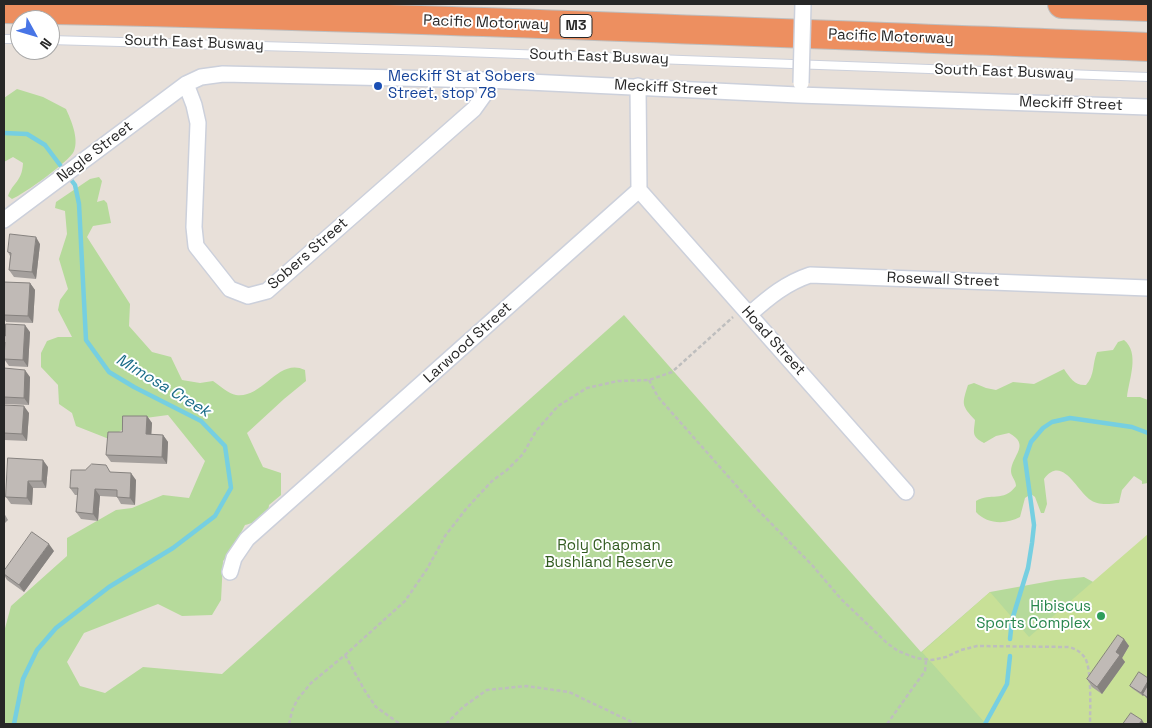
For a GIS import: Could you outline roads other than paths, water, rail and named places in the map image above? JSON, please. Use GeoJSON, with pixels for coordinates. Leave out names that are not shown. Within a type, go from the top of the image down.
{"type":"FeatureCollection","features":[{"type":"Feature","properties":{"kind":"highway"},"geometry":{"type":"LineString","coordinates":[[1062,4],[1148,7]]}},
{"type":"Feature","properties":{"kind":"highway","name":"Pacific Motorway"},"geometry":{"type":"LineString","coordinates":[[4,9],[467,22],[1148,47]]}},
{"type":"Feature","properties":{"kind":"street"},"geometry":{"type":"LineString","coordinates":[[801,89],[804,4]]}},
{"type":"Feature","properties":{"kind":"street","name":"Meckiff Street"},"geometry":{"type":"LineString","coordinates":[[186,84],[212,75],[236,73],[638,86],[801,89],[1148,107]]}},
{"type":"Feature","properties":{"kind":"street","name":"Sobers Street"},"geometry":{"type":"LineString","coordinates":[[186,84],[198,123],[194,226],[196,246],[230,289],[248,296],[267,291],[474,109],[484,95],[487,80]]}},
{"type":"Feature","properties":{"kind":"street","name":"Nagle Street"},"geometry":{"type":"LineString","coordinates":[[4,220],[186,84]]}},
{"type":"Feature","properties":{"kind":"street"},"geometry":{"type":"LineString","coordinates":[[638,86],[639,190]]}},
{"type":"Feature","properties":{"kind":"street","name":"Hoad Street"},"geometry":{"type":"LineString","coordinates":[[639,190],[906,492]]}},
{"type":"Feature","properties":{"kind":"street","name":"Larwood Street"},"geometry":{"type":"LineString","coordinates":[[230,572],[234,558],[246,539],[639,190]]}},
{"type":"Feature","properties":{"kind":"street","name":"Rosewall Street"},"geometry":{"type":"LineString","coordinates":[[747,311],[794,280],[810,275],[1148,288]]}},
{"type":"Feature","properties":{"kind":"lane","name":"South East Busway"},"geometry":{"type":"LineString","coordinates":[[60,40],[1148,77]]}},
{"type":"Feature","properties":{"kind":"waterway","name":"Mimosa Creek"},"geometry":{"type":"LineString","coordinates":[[4,133],[27,134],[45,145],[75,185],[79,204],[86,340],[109,372],[201,421],[225,446],[231,488],[215,516],[173,548],[109,587],[56,628],[37,650],[23,679],[14,724]]}},
{"type":"Feature","properties":{"kind":"waterway","name":"Mimosa Creek"},"geometry":{"type":"LineString","coordinates":[[1010,639],[1012,620],[1028,568],[1034,525],[1025,459],[1031,442],[1043,428],[1052,422],[1070,418],[1132,427],[1148,433]]}},
{"type":"Feature","properties":{"kind":"waterway","name":"Mimosa Creek"},"geometry":{"type":"LineString","coordinates":[[985,724],[1007,684],[1010,656]]}},
{"type":"Feature","properties":{"kind":"place","name":"Meckiff St at Sobers Street, stop 78"},"geometry":{"type":"Point","coordinates":[378,86]}},
{"type":"Feature","properties":{"kind":"place","name":"Hibiscus Sports Complex"},"geometry":{"type":"Point","coordinates":[1101,616]}},
{"type":"Feature","properties":{"kind":"park label","name":"Roly Chapman Bushland Reserve"},"geometry":{"type":"Point","coordinates":[609,554]}}]}
